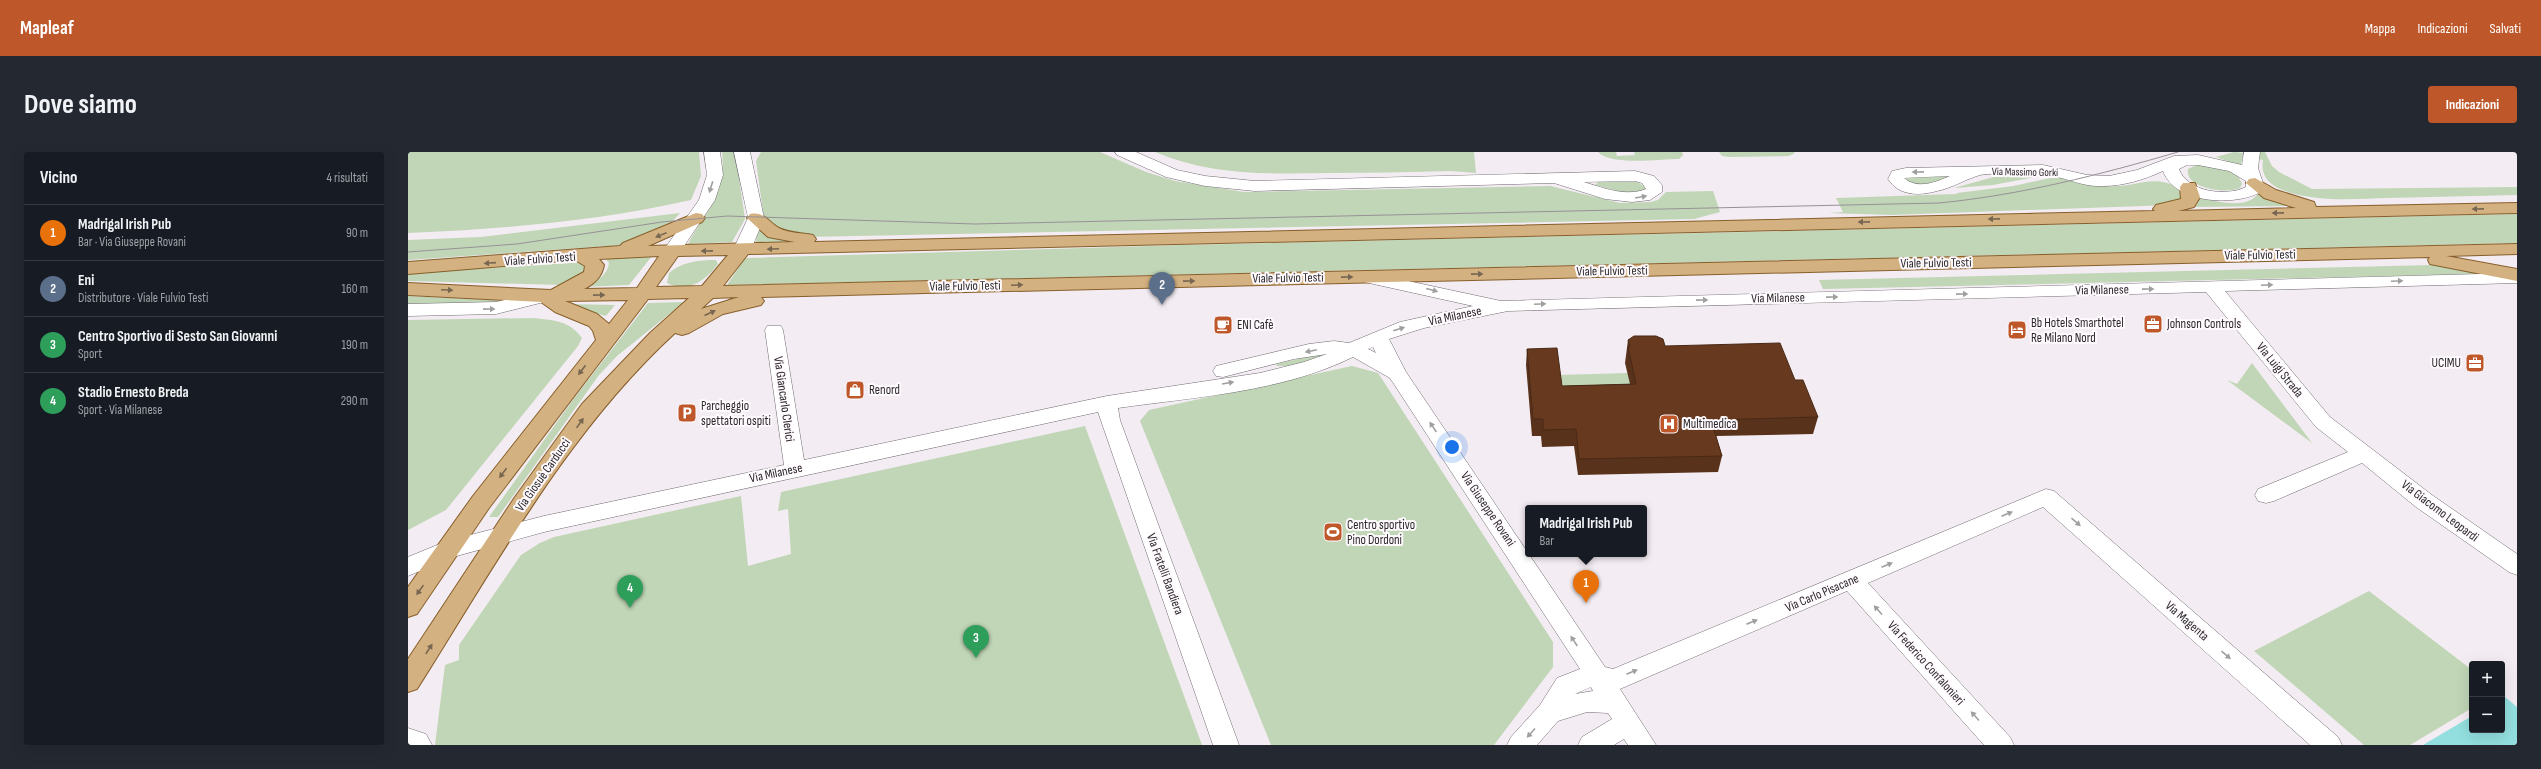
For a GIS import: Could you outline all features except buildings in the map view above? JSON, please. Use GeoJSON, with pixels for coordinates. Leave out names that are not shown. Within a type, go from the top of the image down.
{"type":"FeatureCollection","features":[{"type":"Feature","properties":{"kind":"main road"},"geometry":{"type":"LineString","coordinates":[[2253,180],[2270,194],[2284,200],[2304,205],[2349,212]]}},
{"type":"Feature","properties":{"kind":"main road"},"geometry":{"type":"LineString","coordinates":[[2023,218],[2051,214],[2175,208],[2188,203],[2191,197],[2185,185]]}},
{"type":"Feature","properties":{"kind":"main road","name":"Viale Fulvio Testi"},"geometry":{"type":"LineString","coordinates":[[408,268],[579,256],[613,252],[2023,218],[2517,208]]}},
{"type":"Feature","properties":{"kind":"main road"},"geometry":{"type":"LineString","coordinates":[[613,252],[667,232],[696,218]]}},
{"type":"Feature","properties":{"kind":"main road"},"geometry":{"type":"LineString","coordinates":[[756,218],[768,230],[778,234],[800,238],[831,240],[854,246]]}},
{"type":"Feature","properties":{"kind":"main road","name":"Viale Fulvio Testi"},"geometry":{"type":"LineString","coordinates":[[408,289],[546,296],[2516,249]]}},
{"type":"Feature","properties":{"kind":"main road"},"geometry":{"type":"LineString","coordinates":[[708,292],[730,267],[742,250]]}},
{"type":"Feature","properties":{"kind":"main road"},"geometry":{"type":"LineString","coordinates":[[408,607],[481,502],[605,339],[643,293],[672,251]]}},
{"type":"Feature","properties":{"kind":"main road"},"geometry":{"type":"LineString","coordinates":[[2350,253],[2435,259],[2517,277]]}},
{"type":"Feature","properties":{"kind":"main road"},"geometry":{"type":"LineString","coordinates":[[546,296],[579,284],[593,272],[595,265],[593,261],[579,256]]}},
{"type":"Feature","properties":{"kind":"main road"},"geometry":{"type":"LineString","coordinates":[[631,365],[655,352],[686,326],[708,313],[737,303],[752,301],[924,297],[964,287]]}},
{"type":"Feature","properties":{"kind":"main road","name":"Via Giosuè Carducci"},"geometry":{"type":"LineString","coordinates":[[408,681],[502,535],[590,409],[657,338],[708,292]]}},
{"type":"Feature","properties":{"kind":"main road"},"geometry":{"type":"LineString","coordinates":[[546,296],[562,308],[594,319],[602,325],[605,339]]}},
{"type":"Feature","properties":{"kind":"street"},"geometry":{"type":"LineString","coordinates":[[672,251],[707,200],[715,175],[712,152]]}},
{"type":"Feature","properties":{"kind":"street"},"geometry":{"type":"LineString","coordinates":[[1123,152],[1172,174],[1205,181],[1255,186],[1555,178],[1641,177],[1648,179],[1654,185],[1654,192],[1648,196],[1631,199],[1555,178]]}},
{"type":"Feature","properties":{"kind":"street"},"geometry":{"type":"LineString","coordinates":[[2200,156],[2221,152]]}},
{"type":"Feature","properties":{"kind":"street"},"geometry":{"type":"LineString","coordinates":[[2139,175],[2185,185],[2218,197],[2236,197],[2247,195],[2253,190],[2253,180],[2249,158],[2252,152]]}},
{"type":"Feature","properties":{"kind":"street"},"geometry":{"type":"LineString","coordinates":[[742,250],[756,218],[747,156]]}},
{"type":"Feature","properties":{"kind":"street"},"geometry":{"type":"LineString","coordinates":[[2200,156],[2230,163],[2253,180]]}},
{"type":"Feature","properties":{"kind":"street","name":"Via Massimo Gorki"},"geometry":{"type":"LineString","coordinates":[[1977,171],[1921,190],[1910,189],[1900,185],[1896,179],[1898,174],[1906,172],[1957,171],[1977,171],[2051,171],[2100,182],[2116,181],[2139,175],[2182,157],[2200,156]]}},
{"type":"Feature","properties":{"kind":"street"},"geometry":{"type":"LineString","coordinates":[[2174,161],[2170,170],[2185,185]]}},
{"type":"Feature","properties":{"kind":"street"},"geometry":{"type":"LineString","coordinates":[[1366,276],[1464,299],[1508,304]]}},
{"type":"Feature","properties":{"kind":"street"},"geometry":{"type":"LineString","coordinates":[[2212,287],[2517,277]]}},
{"type":"Feature","properties":{"kind":"street","name":"Via Milanese"},"geometry":{"type":"LineString","coordinates":[[408,567],[447,550],[544,524],[794,469],[1107,403],[1282,373],[1332,361],[1378,336],[1403,328],[1508,304],[2212,287]]}},
{"type":"Feature","properties":{"kind":"street","name":"Via Luigi Strada"},"geometry":{"type":"LineString","coordinates":[[2212,287],[2322,422],[2359,449]]}},
{"type":"Feature","properties":{"kind":"street","name":"Viale Fulvio Testi"},"geometry":{"type":"LineString","coordinates":[[408,310],[496,308],[546,296]]}},
{"type":"Feature","properties":{"kind":"street","name":"Via Giancarlo Clerici"},"geometry":{"type":"LineString","coordinates":[[774,330],[794,469]]}},
{"type":"Feature","properties":{"kind":"street","name":"Via Giuseppe Rovani"},"geometry":{"type":"LineString","coordinates":[[1378,336],[1397,374],[1491,513],[1643,745]]}},
{"type":"Feature","properties":{"kind":"street","name":"Via Giuseppe Rovani"},"geometry":{"type":"LineString","coordinates":[[1350,350],[1370,356],[1397,374]]}},
{"type":"Feature","properties":{"kind":"street","name":"Via Fratelli Bandiera"},"geometry":{"type":"LineString","coordinates":[[1107,403],[1110,420],[1226,745]]}},
{"type":"Feature","properties":{"kind":"street"},"geometry":{"type":"LineString","coordinates":[[2266,495],[2359,449]]}},
{"type":"Feature","properties":{"kind":"street","name":"Via Giacomo Leopardi"},"geometry":{"type":"LineString","coordinates":[[2359,449],[2424,501],[2517,566]]}},
{"type":"Feature","properties":{"kind":"street","name":"Via Carlo Pisacane"},"geometry":{"type":"LineString","coordinates":[[1596,674],[1614,680],[1852,581],[2046,497]]}},
{"type":"Feature","properties":{"kind":"street","name":"Via Magenta"},"geometry":{"type":"LineString","coordinates":[[2046,497],[2329,745]]}},
{"type":"Feature","properties":{"kind":"street","name":"Via Milanese"},"geometry":{"type":"LineString","coordinates":[[408,554],[447,550]]}},
{"type":"Feature","properties":{"kind":"street","name":"Via Federico Confalonieri"},"geometry":{"type":"LineString","coordinates":[[1852,581],[2001,745]]}},
{"type":"Feature","properties":{"kind":"street"},"geometry":{"type":"LineString","coordinates":[[1520,745],[1549,713],[1566,686],[1596,674]]}},
{"type":"Feature","properties":{"kind":"street"},"geometry":{"type":"LineString","coordinates":[[1549,713],[1587,701],[1622,713],[1591,745]]}},
{"type":"Feature","properties":{"kind":"street"},"geometry":{"type":"LineString","coordinates":[[408,740],[417,742],[419,745]]}},
{"type":"Feature","properties":{"kind":"green space"},"geometry":{"type":"Polygon","coordinates":[[[408,152],[699,152],[701,176],[691,200],[656,207],[586,219],[550,223],[408,233],[408,152]]]}},
{"type":"Feature","properties":{"kind":"green space"},"geometry":{"type":"Polygon","coordinates":[[[722,152],[735,152],[745,219],[732,242],[688,244],[714,201],[718,191],[723,167],[722,152]]]}},
{"type":"Feature","properties":{"kind":"green space"},"geometry":{"type":"Polygon","coordinates":[[[761,152],[1100,152],[1146,172],[1175,181],[1244,192],[1550,186],[1620,203],[1651,202],[1658,200],[1666,192],[1713,191],[1720,212],[1694,219],[805,237],[784,233],[764,219],[756,161],[761,152]]]}},
{"type":"Feature","properties":{"kind":"green space"},"geometry":{"type":"Polygon","coordinates":[[[1155,152],[1474,152],[1476,173],[1451,171],[1285,174],[1241,172],[1198,166],[1155,152]]]}},
{"type":"Feature","properties":{"kind":"green space"},"geometry":{"type":"Polygon","coordinates":[[[1598,152],[1616,152],[1617,156],[1635,155],[1634,152],[1682,152],[1683,155],[1679,159],[1636,161],[1613,159],[1598,152]]]}},
{"type":"Feature","properties":{"kind":"green space"},"geometry":{"type":"Polygon","coordinates":[[[1719,152],[1795,153],[1789,156],[1729,157],[1722,156],[1719,152]]]}},
{"type":"Feature","properties":{"kind":"green space"},"geometry":{"type":"Polygon","coordinates":[[[2234,152],[2243,153],[2241,166],[2216,157],[2234,152]]]}},
{"type":"Feature","properties":{"kind":"green space"},"geometry":{"type":"Polygon","coordinates":[[[2257,152],[2265,152],[2272,166],[2279,172],[2312,189],[2517,187],[2517,195],[2350,199],[2325,199],[2312,197],[2288,192],[2268,181],[2263,172],[2263,160],[2255,158],[2257,152]]]}},
{"type":"Feature","properties":{"kind":"green space"},"geometry":{"type":"Polygon","coordinates":[[[2197,165],[2216,167],[2230,171],[2239,178],[2242,184],[2240,188],[2234,190],[2217,190],[2199,185],[2189,176],[2188,169],[2197,165]]]}},
{"type":"Feature","properties":{"kind":"green space"},"geometry":{"type":"Polygon","coordinates":[[[2051,174],[1993,185],[1954,188],[2001,175],[2051,174]]]}},
{"type":"Feature","properties":{"kind":"green space"},"geometry":{"type":"Polygon","coordinates":[[[1948,176],[1948,178],[1926,184],[1915,184],[1905,179],[1908,177],[1948,176]]]}},
{"type":"Feature","properties":{"kind":"green space"},"geometry":{"type":"Polygon","coordinates":[[[2060,176],[2106,186],[2129,185],[2158,181],[2168,183],[2178,188],[2188,196],[2170,205],[1891,215],[1829,213],[1843,212],[1836,198],[1957,194],[2013,186],[2060,176]]]}},
{"type":"Feature","properties":{"kind":"green space"},"geometry":{"type":"Polygon","coordinates":[[[1598,182],[1637,182],[1647,188],[1645,192],[1629,194],[1595,185],[1598,182]]]}},
{"type":"Feature","properties":{"kind":"green space"},"geometry":{"type":"Polygon","coordinates":[[[2259,192],[2290,206],[2192,207],[2198,197],[2213,201],[2240,203],[2254,198],[2259,192]]]}},
{"type":"Feature","properties":{"kind":"green space"},"geometry":{"type":"Polygon","coordinates":[[[680,213],[669,225],[623,245],[408,260],[408,240],[481,237],[680,213]]]}},
{"type":"Feature","properties":{"kind":"green space"},"geometry":{"type":"Polygon","coordinates":[[[2517,214],[2517,243],[727,285],[745,258],[1184,245],[2517,214]]]}},
{"type":"Feature","properties":{"kind":"green space"},"geometry":{"type":"Polygon","coordinates":[[[758,229],[789,242],[756,242],[758,229]]]}},
{"type":"Feature","properties":{"kind":"green space"},"geometry":{"type":"Polygon","coordinates":[[[652,256],[629,285],[583,287],[600,278],[606,272],[609,263],[605,258],[652,256]]]}},
{"type":"Feature","properties":{"kind":"green space"},"geometry":{"type":"Polygon","coordinates":[[[716,260],[718,264],[708,276],[696,284],[682,287],[667,283],[669,273],[678,267],[692,262],[716,260]]]}},
{"type":"Feature","properties":{"kind":"green space"},"geometry":{"type":"Polygon","coordinates":[[[580,263],[586,266],[584,273],[563,285],[408,281],[408,273],[580,263]]]}},
{"type":"Feature","properties":{"kind":"green space"},"geometry":{"type":"Polygon","coordinates":[[[2433,265],[2452,267],[2478,274],[1823,289],[1819,280],[2433,265]]]}},
{"type":"Feature","properties":{"kind":"green space"},"geometry":{"type":"Polygon","coordinates":[[[408,296],[510,301],[508,303],[408,306],[408,296]]]}},
{"type":"Feature","properties":{"kind":"green space"},"geometry":{"type":"Polygon","coordinates":[[[684,302],[617,356],[599,375],[498,517],[489,517],[575,397],[648,303],[684,302]]]}},
{"type":"Feature","properties":{"kind":"green space"},"geometry":{"type":"Polygon","coordinates":[[[569,304],[615,305],[606,316],[567,306],[569,304]]]}},
{"type":"Feature","properties":{"kind":"green space"},"geometry":{"type":"Polygon","coordinates":[[[532,318],[553,320],[566,324],[577,332],[582,338],[578,346],[446,510],[408,530],[408,320],[532,318]]]}},
{"type":"Feature","properties":{"kind":"green space"},"geometry":{"type":"Polygon","coordinates":[[[1331,353],[1293,366],[1276,366],[1277,364],[1314,355],[1331,353]]]}},
{"type":"Feature","properties":{"kind":"green space"},"geometry":{"type":"Polygon","coordinates":[[[2252,363],[2312,443],[2227,380],[2237,384],[2252,363]]]}},
{"type":"Feature","properties":{"kind":"green space","name":"Centro sportivo Pino Dordoni"},"geometry":{"type":"Polygon","coordinates":[[[1352,366],[1378,373],[1553,642],[1553,667],[1494,745],[1271,745],[1140,421],[1149,410],[1352,366]]]}},
{"type":"Feature","properties":{"kind":"green space"},"geometry":{"type":"Polygon","coordinates":[[[1628,373],[1634,401],[1561,402],[1558,375],[1628,373]]]}},
{"type":"Feature","properties":{"kind":"green space"},"geometry":{"type":"Polygon","coordinates":[[[1085,426],[1202,745],[435,745],[445,665],[459,660],[459,645],[521,555],[540,543],[554,537],[741,496],[748,566],[791,554],[788,509],[778,511],[781,492],[1085,426]]]}},
{"type":"Feature","properties":{"kind":"green space"},"geometry":{"type":"Polygon","coordinates":[[[2369,591],[2469,668],[2469,710],[2410,745],[2364,745],[2254,651],[2369,591]]]}},
{"type":"Feature","properties":{"kind":"water"},"geometry":{"type":"Polygon","coordinates":[[[2505,697],[2517,707],[2517,745],[2423,745],[2469,718],[2469,733],[2505,733],[2505,697]]]}},
{"type":"Feature","properties":{"kind":"tram line"},"geometry":{"type":"LineString","coordinates":[[408,252],[517,244],[662,222],[727,216],[975,224],[1939,203],[2000,195],[2060,183],[2119,169],[2178,152]]}},
{"type":"Feature","properties":{"kind":"place","name":"Eni"},"geometry":{"type":"Point","coordinates":[1162,305]}},
{"type":"Feature","properties":{"kind":"place","name":"Johnson Controls"},"geometry":{"type":"Point","coordinates":[2153,324]}},
{"type":"Feature","properties":{"kind":"place","name":"ENI Cafè"},"geometry":{"type":"Point","coordinates":[1223,325]}},
{"type":"Feature","properties":{"kind":"place","name":"Bb Hotels Smarthotel Re Milano Nord"},"geometry":{"type":"Point","coordinates":[2017,330]}},
{"type":"Feature","properties":{"kind":"place","name":"UCIMU"},"geometry":{"type":"Point","coordinates":[2475,363]}},
{"type":"Feature","properties":{"kind":"place","name":"Renord"},"geometry":{"type":"Point","coordinates":[855,390]}},
{"type":"Feature","properties":{"kind":"place","name":"Parcheggio spettatori ospiti"},"geometry":{"type":"Point","coordinates":[687,413]}},
{"type":"Feature","properties":{"kind":"place","name":"Multimedica"},"geometry":{"type":"Point","coordinates":[1669,424]}},
{"type":"Feature","properties":{"kind":"place","name":"Centro sportivo Pino Dordoni"},"geometry":{"type":"Point","coordinates":[1333,532]}},
{"type":"Feature","properties":{"kind":"place","name":"Madrigal Irish Pub"},"geometry":{"type":"Point","coordinates":[1586,603]}},
{"type":"Feature","properties":{"kind":"place","name":"Stadio Ernesto Breda"},"geometry":{"type":"Point","coordinates":[630,608]}},
{"type":"Feature","properties":{"kind":"place","name":"Centro Sportivo di Sesto San Giovanni"},"geometry":{"type":"Point","coordinates":[976,658]}}]}
